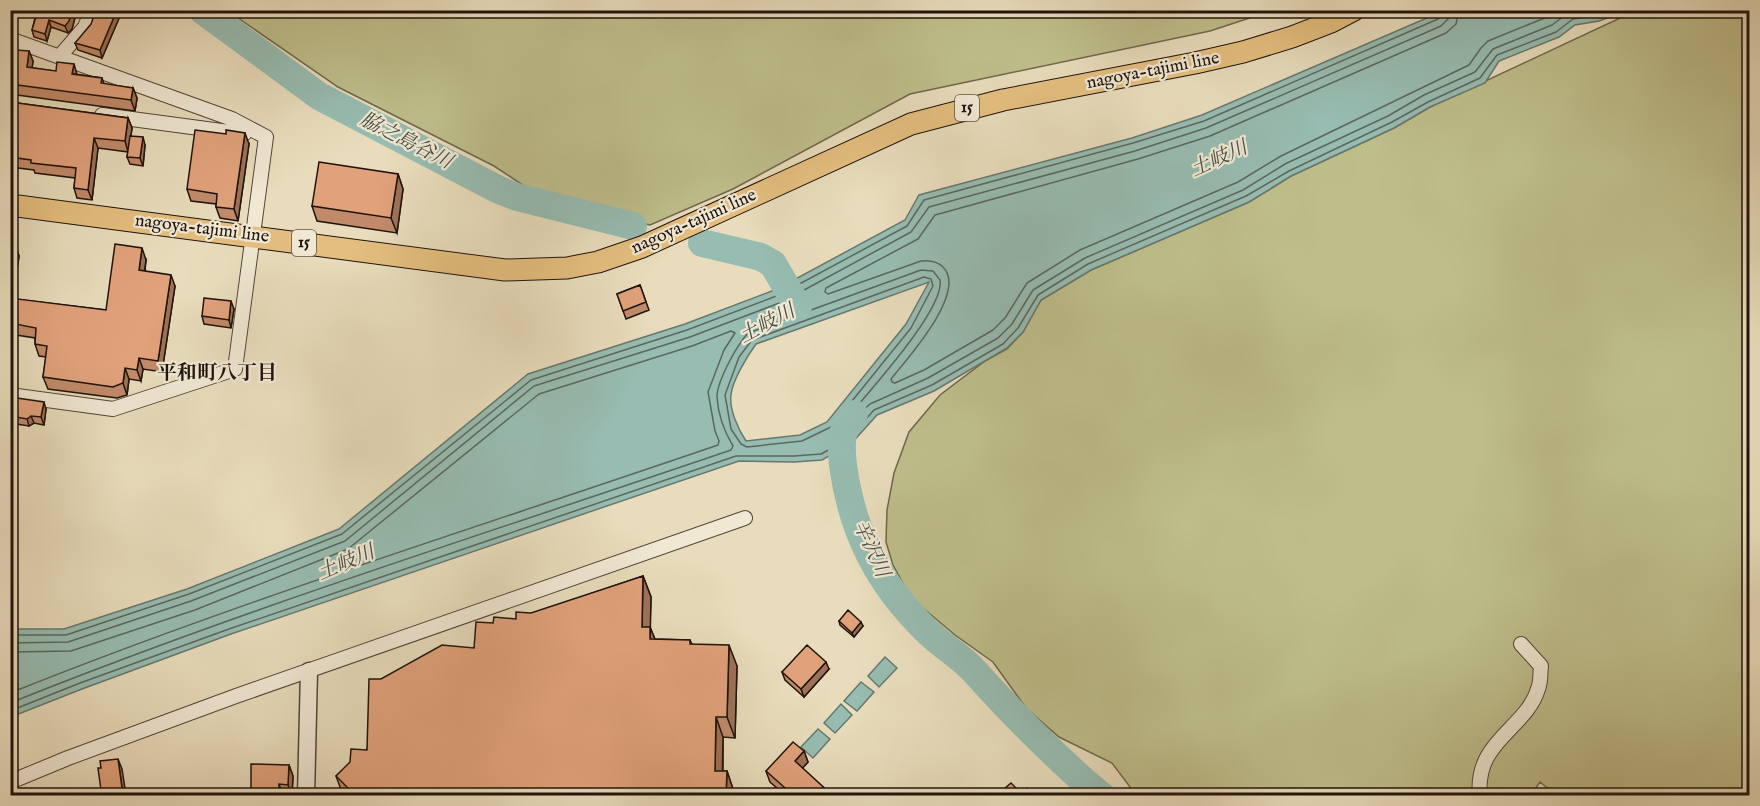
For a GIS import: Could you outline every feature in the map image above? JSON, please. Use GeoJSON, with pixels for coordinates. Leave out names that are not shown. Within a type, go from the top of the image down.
{"type":"FeatureCollection","features":[{"type":"Feature","properties":{"kind":"main road","name":"nagoya-tajimi line"},"geometry":{"type":"LineString","coordinates":[[10,205],[434,262],[505,270],[546,270],[598,262],[642,247],[911,124],[1003,100],[1243,52],[1292,38],[1354,10]]}},
{"type":"Feature","properties":{"kind":"street"},"geometry":{"type":"LineString","coordinates":[[60,57],[85,27],[92,10]]}},
{"type":"Feature","properties":{"kind":"street"},"geometry":{"type":"LineString","coordinates":[[10,63],[12,39],[232,118],[266,137]]}},
{"type":"Feature","properties":{"kind":"street"},"geometry":{"type":"LineString","coordinates":[[92,114],[266,137]]}},
{"type":"Feature","properties":{"kind":"street"},"geometry":{"type":"LineString","coordinates":[[10,395],[113,409],[235,369],[266,137]]}},
{"type":"Feature","properties":{"kind":"street"},"geometry":{"type":"LineString","coordinates":[[10,782],[68,758],[236,696],[745,518]]}},
{"type":"Feature","properties":{"kind":"street"},"geometry":{"type":"LineString","coordinates":[[1480,795],[1478,783],[1484,763],[1495,745],[1526,710],[1538,690],[1541,666],[1521,644]]}},
{"type":"Feature","properties":{"kind":"street"},"geometry":{"type":"LineString","coordinates":[[306,795],[309,671]]}},
{"type":"Feature","properties":{"kind":"green space"},"geometry":{"type":"Polygon","coordinates":[[[228,11],[1271,11],[1210,31],[910,94],[733,189],[650,225],[547,201],[494,166],[338,87],[228,11]]]}},
{"type":"Feature","properties":{"kind":"green space"},"geometry":{"type":"Polygon","coordinates":[[[1635,11],[1749,11],[1749,795],[1556,795],[1540,782],[1530,796],[1136,795],[1112,763],[1059,737],[1026,708],[993,662],[955,635],[911,598],[893,565],[886,542],[887,510],[894,473],[909,432],[940,395],[985,361],[1007,349],[1023,332],[1041,300],[1091,270],[1249,202],[1291,176],[1394,128],[1430,107],[1635,11]]]}},
{"type":"Feature","properties":{"kind":"water","name":"土岐川"},"geometry":{"type":"Polygon","coordinates":[[[1443,11],[1626,11],[1599,21],[1575,25],[1559,37],[1499,61],[1485,83],[1430,107],[1394,128],[1291,176],[1249,202],[1091,270],[1041,300],[1023,332],[1007,348],[934,391],[877,415],[851,444],[822,460],[739,461],[231,634],[11,717],[11,629],[64,629],[187,589],[339,529],[528,374],[685,324],[777,289],[905,220],[919,195],[1132,138],[1202,115],[1443,11]],[[929,282],[756,344],[737,376],[731,395],[731,406],[735,419],[746,441],[800,435],[827,422],[906,324],[929,282]]]}},
{"type":"Feature","properties":{"kind":"water"},"geometry":{"type":"Polygon","coordinates":[[[885,657],[897,668],[879,687],[868,676],[885,657]]]}},
{"type":"Feature","properties":{"kind":"water"},"geometry":{"type":"Polygon","coordinates":[[[861,682],[874,692],[857,711],[844,701],[861,682]]]}},
{"type":"Feature","properties":{"kind":"water"},"geometry":{"type":"Polygon","coordinates":[[[841,704],[852,715],[835,733],[824,723],[841,704]]]}},
{"type":"Feature","properties":{"kind":"water"},"geometry":{"type":"Polygon","coordinates":[[[818,729],[830,739],[813,758],[801,747],[818,729]]]}},
{"type":"Feature","properties":{"kind":"building"},"geometry":{"type":"Polygon","coordinates":[[[38,10],[72,10],[65,26],[49,20],[45,34],[32,30],[38,10]]]}},
{"type":"Feature","properties":{"kind":"building"},"geometry":{"type":"Polygon","coordinates":[[[96,10],[117,10],[100,50],[75,43],[91,24],[96,10]]]}},
{"type":"Feature","properties":{"kind":"building"},"geometry":{"type":"Polygon","coordinates":[[[16,50],[29,51],[27,67],[56,71],[57,62],[74,64],[72,74],[102,78],[101,83],[133,88],[131,100],[10,84],[10,63],[12,64],[16,50]]]}},
{"type":"Feature","properties":{"kind":"building"},"geometry":{"type":"Polygon","coordinates":[[[10,102],[128,118],[125,141],[94,138],[88,190],[74,188],[76,168],[31,163],[31,160],[10,157],[10,102]]]}},
{"type":"Feature","properties":{"kind":"building"},"geometry":{"type":"Polygon","coordinates":[[[195,130],[226,134],[226,130],[245,133],[234,209],[216,207],[217,194],[187,189],[195,130]]]}},
{"type":"Feature","properties":{"kind":"building"},"geometry":{"type":"Polygon","coordinates":[[[130,136],[143,137],[140,158],[127,157],[130,136]]]}},
{"type":"Feature","properties":{"kind":"building"},"geometry":{"type":"Polygon","coordinates":[[[319,162],[398,174],[391,218],[312,206],[319,162]]]}},
{"type":"Feature","properties":{"kind":"building"},"geometry":{"type":"Polygon","coordinates":[[[10,244],[15,244],[10,273],[10,244]]]}},
{"type":"Feature","properties":{"kind":"building"},"geometry":{"type":"Polygon","coordinates":[[[115,244],[142,248],[139,270],[171,275],[158,361],[139,358],[137,370],[125,368],[123,383],[113,387],[43,377],[47,346],[35,344],[36,328],[10,323],[10,298],[106,310],[115,244]]]}},
{"type":"Feature","properties":{"kind":"building"},"geometry":{"type":"Polygon","coordinates":[[[640,285],[646,302],[623,311],[617,294],[640,285]]]}},
{"type":"Feature","properties":{"kind":"building"},"geometry":{"type":"Polygon","coordinates":[[[204,298],[231,301],[229,320],[202,316],[204,298]]]}},
{"type":"Feature","properties":{"kind":"building"},"geometry":{"type":"Polygon","coordinates":[[[10,397],[44,402],[41,417],[31,416],[27,419],[10,416],[10,397]]]}},
{"type":"Feature","properties":{"kind":"building"},"geometry":{"type":"Polygon","coordinates":[[[643,576],[642,627],[650,627],[650,639],[690,640],[690,644],[729,645],[727,717],[716,717],[715,771],[727,771],[726,795],[348,795],[348,788],[336,776],[350,762],[351,749],[367,750],[369,679],[381,679],[442,645],[474,648],[476,622],[493,623],[494,617],[516,619],[516,612],[531,613],[643,576]]]}},
{"type":"Feature","properties":{"kind":"building"},"geometry":{"type":"Polygon","coordinates":[[[848,610],[861,622],[852,633],[839,621],[848,610]]]}},
{"type":"Feature","properties":{"kind":"building"},"geometry":{"type":"Polygon","coordinates":[[[807,645],[826,662],[801,689],[782,672],[807,645]]]}},
{"type":"Feature","properties":{"kind":"building"},"geometry":{"type":"Polygon","coordinates":[[[793,742],[804,751],[795,761],[832,795],[793,795],[766,771],[793,742]]]}},
{"type":"Feature","properties":{"kind":"building"},"geometry":{"type":"Polygon","coordinates":[[[118,759],[123,795],[99,795],[98,790],[101,790],[98,768],[101,768],[100,761],[118,759]]]}},
{"type":"Feature","properties":{"kind":"building"},"geometry":{"type":"Polygon","coordinates":[[[251,764],[289,765],[288,785],[279,784],[279,795],[251,795],[251,764]]]}},
{"type":"Feature","properties":{"kind":"building"},"geometry":{"type":"Polygon","coordinates":[[[1011,783],[1022,794],[1027,788],[1034,795],[997,795],[1011,783]]]}},
{"type":"Feature","properties":{"kind":"building"},"geometry":{"type":"Polygon","coordinates":[[[55,792],[68,792],[68,795],[56,795],[55,792]]]}},
{"type":"Feature","properties":{"kind":"waterway","name":"脇之島谷川"},"geometry":{"type":"LineString","coordinates":[[202,10],[319,96],[499,190],[517,197],[633,226]]}},
{"type":"Feature","properties":{"kind":"waterway","name":"脇之島谷川"},"geometry":{"type":"LineString","coordinates":[[702,243],[761,257],[773,264],[798,307]]}},
{"type":"Feature","properties":{"kind":"waterway","name":"辛沢川"},"geometry":{"type":"LineString","coordinates":[[854,414],[846,424],[842,445],[847,489],[861,534],[881,575],[894,594],[927,631],[970,666],[1039,739],[1102,796]]}},
{"type":"Feature","properties":{"kind":"district","name":"平和町八丁目"},"geometry":{"type":"Point","coordinates":[217,373]}}]}
